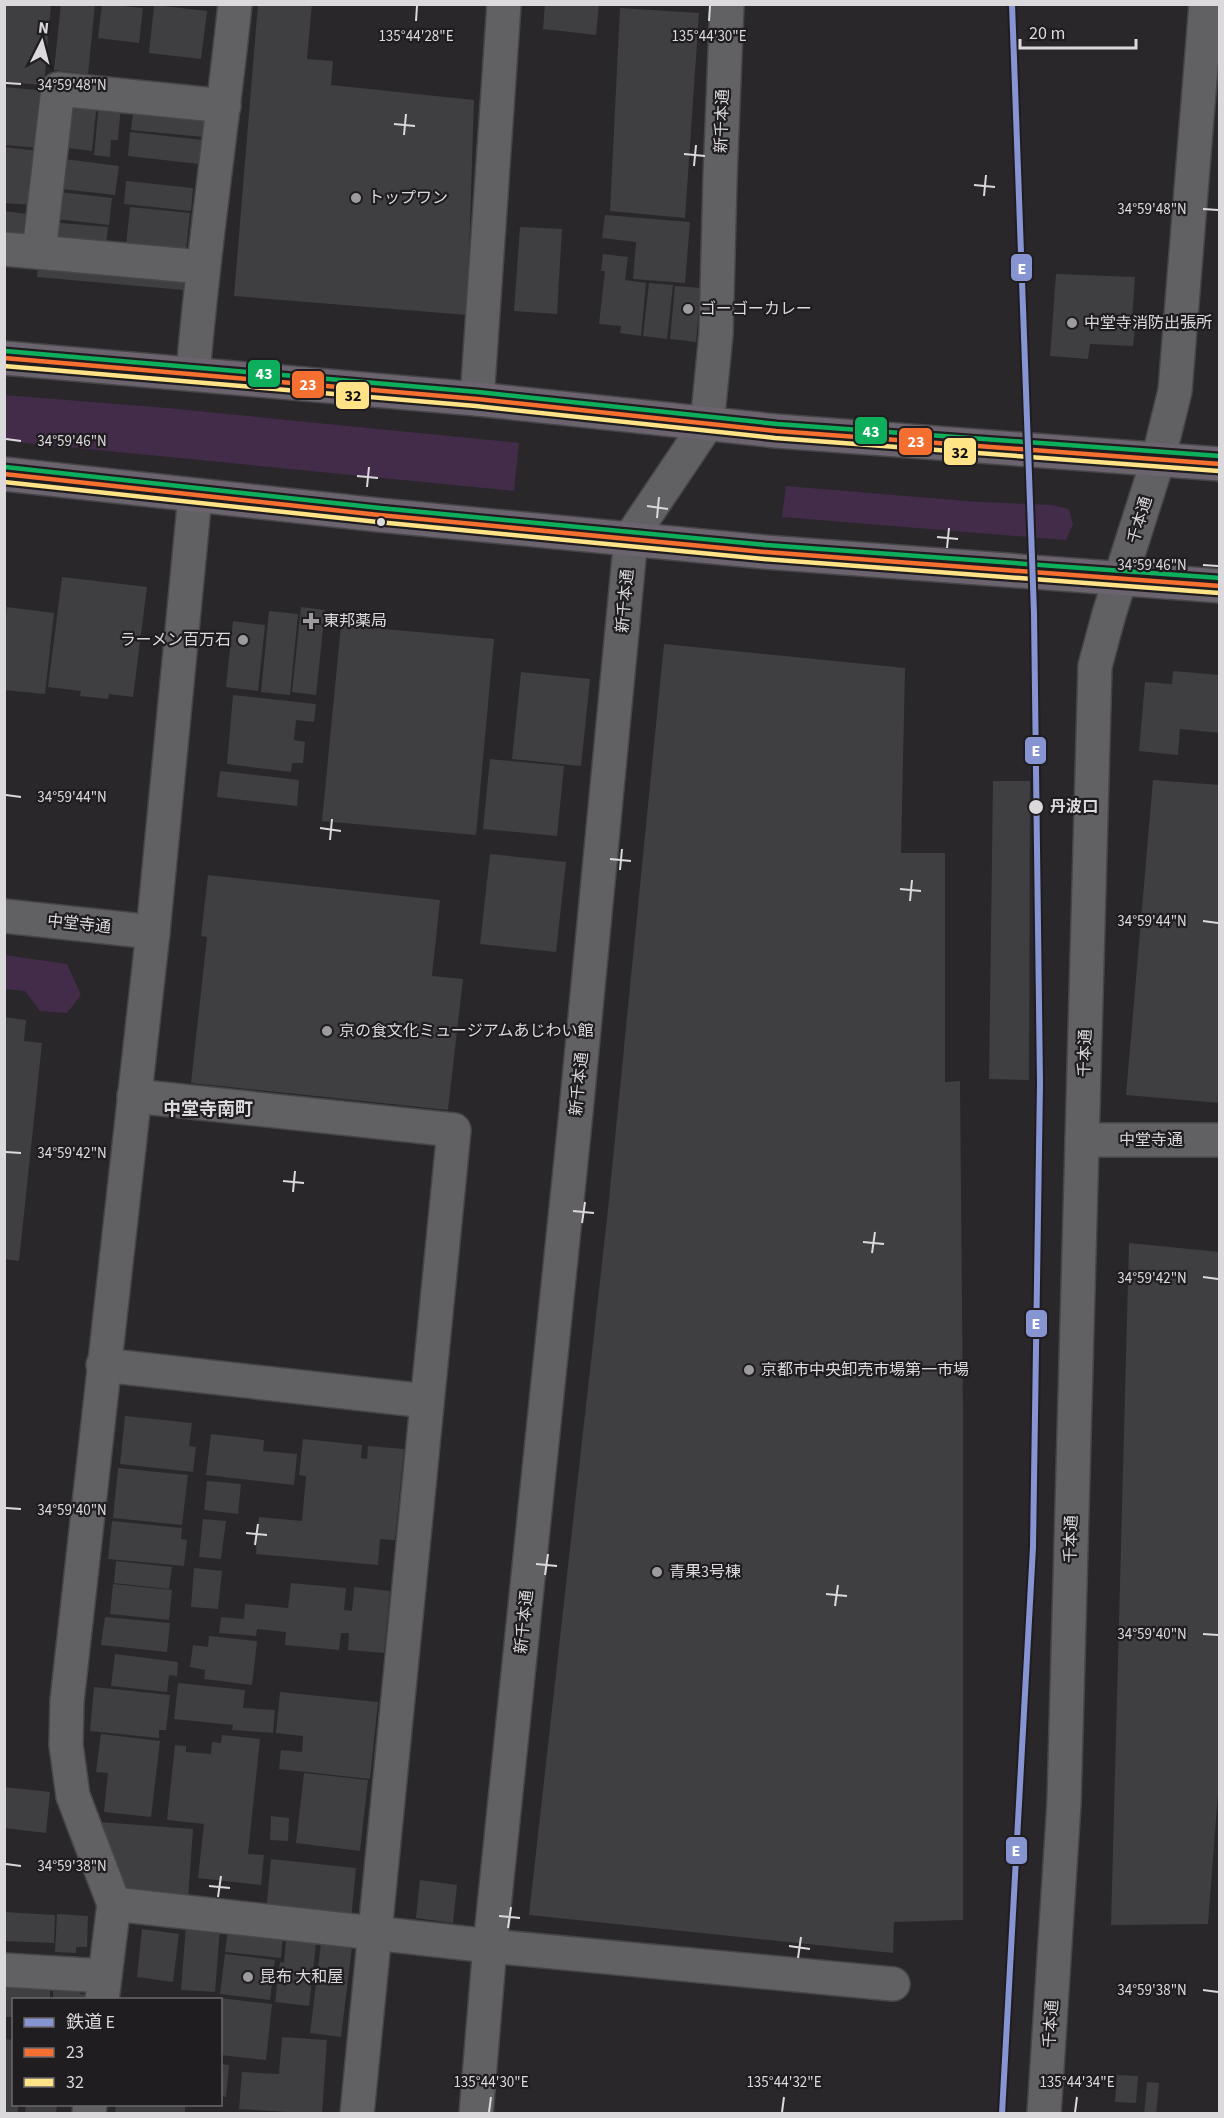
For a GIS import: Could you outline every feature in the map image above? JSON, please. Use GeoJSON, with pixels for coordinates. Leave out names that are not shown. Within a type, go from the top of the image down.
{"type":"FeatureCollection","features":[{"type":"Feature","properties":{"kind":"highway"},"geometry":{"type":"LineString","coordinates":[[4,358],[477,399],[776,431],[1220,464]]}},
{"type":"Feature","properties":{"kind":"highway"},"geometry":{"type":"LineString","coordinates":[[4,474],[195,496],[631,537],[765,552],[1220,586]]}},
{"type":"Feature","properties":{"kind":"street"},"geometry":{"type":"LineString","coordinates":[[193,374],[202,267],[235,4]]}},
{"type":"Feature","properties":{"kind":"street"},"geometry":{"type":"LineString","coordinates":[[477,399],[504,4]]}},
{"type":"Feature","properties":{"kind":"street","name":"新千本通"},"geometry":{"type":"LineString","coordinates":[[476,2114],[490,1946],[579,1088],[631,537],[707,424],[716,334],[727,4]]}},
{"type":"Feature","properties":{"kind":"street","name":"千本通"},"geometry":{"type":"LineString","coordinates":[[1044,2114],[1064,1803],[1095,666],[1158,460],[1175,391],[1206,4]]}},
{"type":"Feature","properties":{"kind":"street"},"geometry":{"type":"LineString","coordinates":[[39,252],[58,89],[224,106]]}},
{"type":"Feature","properties":{"kind":"street"},"geometry":{"type":"LineString","coordinates":[[4,249],[202,267]]}},
{"type":"Feature","properties":{"kind":"street"},"geometry":{"type":"LineString","coordinates":[[4,1970],[104,1988],[114,1904],[73,1796],[66,1745],[67,1701],[153,932],[195,496]]}},
{"type":"Feature","properties":{"kind":"street","name":"中堂寺通"},"geometry":{"type":"LineString","coordinates":[[4,916],[153,932]]}},
{"type":"Feature","properties":{"kind":"street"},"geometry":{"type":"LineString","coordinates":[[134,1096],[454,1130],[357,2114]]}},
{"type":"Feature","properties":{"kind":"street","name":"中堂寺通"},"geometry":{"type":"LineString","coordinates":[[1082,1140],[1220,1140]]}},
{"type":"Feature","properties":{"kind":"street"},"geometry":{"type":"LineString","coordinates":[[103,1365],[427,1401]]}},
{"type":"Feature","properties":{"kind":"street"},"geometry":{"type":"LineString","coordinates":[[114,1904],[490,1946],[893,1984]]}},
{"type":"Feature","properties":{"kind":"shaded area"},"geometry":{"type":"Polygon","coordinates":[[[4,395],[167,408],[519,443],[514,491],[5,440],[4,395]]]}},
{"type":"Feature","properties":{"kind":"shaded area"},"geometry":{"type":"Polygon","coordinates":[[[786,486],[978,502],[1052,505],[1069,509],[1073,524],[1066,540],[782,517],[786,486]]]}},
{"type":"Feature","properties":{"kind":"shaded area"},"geometry":{"type":"Polygon","coordinates":[[[5,955],[67,964],[81,995],[67,1013],[40,1011],[25,991],[5,989],[5,955]]]}},
{"type":"Feature","properties":{"kind":"building"},"geometry":{"type":"Polygon","coordinates":[[[4,4],[51,4],[44,85],[4,82],[4,4]]]}},
{"type":"Feature","properties":{"kind":"building"},"geometry":{"type":"Polygon","coordinates":[[[61,4],[95,4],[88,74],[54,70],[61,4]]]}},
{"type":"Feature","properties":{"kind":"building"},"geometry":{"type":"Polygon","coordinates":[[[102,4],[143,8],[139,43],[98,38],[102,4]]]}},
{"type":"Feature","properties":{"kind":"building","name":"トップワン"},"geometry":{"type":"Polygon","coordinates":[[[258,4],[312,4],[307,59],[333,61],[331,85],[474,100],[467,315],[234,296],[258,4]]]}},
{"type":"Feature","properties":{"kind":"building"},"geometry":{"type":"Polygon","coordinates":[[[545,4],[599,4],[596,35],[543,29],[545,4]]]}},
{"type":"Feature","properties":{"kind":"building"},"geometry":{"type":"Polygon","coordinates":[[[154,5],[207,11],[201,59],[149,53],[154,5]]]}},
{"type":"Feature","properties":{"kind":"building"},"geometry":{"type":"Polygon","coordinates":[[[620,8],[699,13],[685,218],[610,211],[620,8]]]}},
{"type":"Feature","properties":{"kind":"building"},"geometry":{"type":"Polygon","coordinates":[[[4,87],[47,91],[41,148],[4,145],[4,87]]]}},
{"type":"Feature","properties":{"kind":"building"},"geometry":{"type":"Polygon","coordinates":[[[65,99],[97,102],[92,151],[60,147],[65,99]]]}},
{"type":"Feature","properties":{"kind":"building"},"geometry":{"type":"Polygon","coordinates":[[[99,103],[121,105],[118,140],[111,140],[110,157],[94,155],[99,103]]]}},
{"type":"Feature","properties":{"kind":"building"},"geometry":{"type":"Polygon","coordinates":[[[134,103],[206,111],[203,137],[131,130],[134,103]]]}},
{"type":"Feature","properties":{"kind":"building"},"geometry":{"type":"Polygon","coordinates":[[[130,132],[203,140],[199,164],[128,156],[130,132]]]}},
{"type":"Feature","properties":{"kind":"building"},"geometry":{"type":"Polygon","coordinates":[[[4,147],[38,151],[33,205],[4,203],[4,147]]]}},
{"type":"Feature","properties":{"kind":"building"},"geometry":{"type":"Polygon","coordinates":[[[57,158],[119,166],[115,195],[53,188],[57,158]]]}},
{"type":"Feature","properties":{"kind":"building"},"geometry":{"type":"Polygon","coordinates":[[[126,181],[193,188],[191,211],[124,204],[126,181]]]}},
{"type":"Feature","properties":{"kind":"building"},"geometry":{"type":"Polygon","coordinates":[[[52,191],[112,198],[109,225],[48,218],[52,191]]]}},
{"type":"Feature","properties":{"kind":"building"},"geometry":{"type":"Polygon","coordinates":[[[130,207],[190,213],[186,251],[126,245],[130,207]]]}},
{"type":"Feature","properties":{"kind":"building"},"geometry":{"type":"Polygon","coordinates":[[[4,211],[27,214],[24,242],[4,239],[4,211]]]}},
{"type":"Feature","properties":{"kind":"building"},"geometry":{"type":"Polygon","coordinates":[[[605,215],[690,222],[685,283],[633,279],[636,242],[602,238],[605,215]]]}},
{"type":"Feature","properties":{"kind":"building"},"geometry":{"type":"Polygon","coordinates":[[[49,222],[108,227],[106,245],[47,240],[49,222]]]}},
{"type":"Feature","properties":{"kind":"building"},"geometry":{"type":"Polygon","coordinates":[[[520,227],[562,229],[557,314],[514,311],[520,227]]]}},
{"type":"Feature","properties":{"kind":"building"},"geometry":{"type":"Polygon","coordinates":[[[603,254],[628,257],[625,280],[646,283],[641,336],[620,333],[621,326],[599,324],[605,271],[601,271],[603,254]]]}},
{"type":"Feature","properties":{"kind":"building"},"geometry":{"type":"Polygon","coordinates":[[[39,259],[185,273],[183,290],[37,277],[39,259]]]}},
{"type":"Feature","properties":{"kind":"building"},"geometry":{"type":"Polygon","coordinates":[[[1056,274],[1135,277],[1132,319],[1136,319],[1133,346],[1090,344],[1088,359],[1050,356],[1056,274]]]}},
{"type":"Feature","properties":{"kind":"building"},"geometry":{"type":"Polygon","coordinates":[[[649,283],[673,285],[667,339],[643,336],[649,283]]]}},
{"type":"Feature","properties":{"kind":"building"},"geometry":{"type":"Polygon","coordinates":[[[675,286],[701,288],[696,342],[670,339],[675,286]]]}},
{"type":"Feature","properties":{"kind":"building"},"geometry":{"type":"Polygon","coordinates":[[[62,577],[147,587],[133,697],[109,694],[108,699],[80,696],[81,691],[48,687],[62,577]]]}},
{"type":"Feature","properties":{"kind":"building"},"geometry":{"type":"Polygon","coordinates":[[[7,607],[54,613],[45,694],[4,690],[4,632],[7,607]]]}},
{"type":"Feature","properties":{"kind":"building"},"geometry":{"type":"Polygon","coordinates":[[[301,607],[325,610],[316,695],[292,692],[301,607]]]}},
{"type":"Feature","properties":{"kind":"building"},"geometry":{"type":"Polygon","coordinates":[[[269,611],[298,614],[290,695],[261,692],[269,611]]]}},
{"type":"Feature","properties":{"kind":"building"},"geometry":{"type":"Polygon","coordinates":[[[233,621],[265,625],[258,691],[226,687],[233,621]]]}},
{"type":"Feature","properties":{"kind":"building"},"geometry":{"type":"Polygon","coordinates":[[[341,625],[494,639],[476,835],[322,821],[341,625]]]}},
{"type":"Feature","properties":{"kind":"building"},"geometry":{"type":"Polygon","coordinates":[[[664,644],[905,668],[901,853],[945,853],[945,1082],[960,1081],[963,1412],[963,1920],[894,1922],[893,1953],[529,1915],[608,1209],[664,644]]]}},
{"type":"Feature","properties":{"kind":"building"},"geometry":{"type":"Polygon","coordinates":[[[1173,671],[1220,675],[1220,733],[1180,729],[1178,755],[1139,751],[1145,682],[1172,684],[1173,671]]]}},
{"type":"Feature","properties":{"kind":"building"},"geometry":{"type":"Polygon","coordinates":[[[521,672],[590,679],[581,766],[512,759],[521,672]]]}},
{"type":"Feature","properties":{"kind":"building"},"geometry":{"type":"Polygon","coordinates":[[[233,695],[316,704],[314,722],[296,720],[294,740],[305,742],[303,763],[292,763],[291,772],[227,764],[233,695]]]}},
{"type":"Feature","properties":{"kind":"building"},"geometry":{"type":"Polygon","coordinates":[[[490,759],[564,766],[557,836],[483,829],[490,759]]]}},
{"type":"Feature","properties":{"kind":"building"},"geometry":{"type":"Polygon","coordinates":[[[220,771],[299,780],[297,806],[217,797],[220,771]]]}},
{"type":"Feature","properties":{"kind":"building"},"geometry":{"type":"Polygon","coordinates":[[[1153,780],[1220,785],[1220,1103],[1126,1095],[1153,780]]]}},
{"type":"Feature","properties":{"kind":"building"},"geometry":{"type":"Polygon","coordinates":[[[993,781],[1030,781],[1029,1080],[989,1079],[993,781]]]}},
{"type":"Feature","properties":{"kind":"building"},"geometry":{"type":"Polygon","coordinates":[[[490,854],[566,862],[556,952],[480,944],[490,854]]]}},
{"type":"Feature","properties":{"kind":"building","name":"京の食文化ミュージアムあじわい館"},"geometry":{"type":"Polygon","coordinates":[[[208,875],[440,900],[432,976],[463,979],[448,1110],[191,1083],[207,937],[201,936],[208,875]]]}},
{"type":"Feature","properties":{"kind":"building"},"geometry":{"type":"Polygon","coordinates":[[[4,1017],[26,1020],[24,1041],[42,1043],[19,1261],[4,1259],[4,1017]]]}},
{"type":"Feature","properties":{"kind":"building"},"geometry":{"type":"Polygon","coordinates":[[[1129,1243],[1220,1252],[1220,1767],[1208,1924],[1111,1925],[1129,1243]]]}},
{"type":"Feature","properties":{"kind":"building"},"geometry":{"type":"Polygon","coordinates":[[[125,1416],[192,1423],[189,1446],[196,1447],[193,1472],[120,1464],[125,1416]]]}},
{"type":"Feature","properties":{"kind":"building"},"geometry":{"type":"Polygon","coordinates":[[[211,1434],[264,1440],[263,1451],[297,1454],[294,1485],[206,1475],[211,1434]]]}},
{"type":"Feature","properties":{"kind":"building"},"geometry":{"type":"Polygon","coordinates":[[[303,1439],[362,1445],[361,1458],[367,1459],[368,1446],[404,1449],[395,1540],[380,1539],[378,1565],[256,1554],[259,1517],[302,1521],[306,1476],[299,1475],[303,1439]]]}},
{"type":"Feature","properties":{"kind":"building"},"geometry":{"type":"Polygon","coordinates":[[[118,1468],[188,1475],[182,1525],[113,1518],[118,1468]]]}},
{"type":"Feature","properties":{"kind":"building"},"geometry":{"type":"Polygon","coordinates":[[[207,1481],[241,1484],[238,1514],[204,1510],[207,1481]]]}},
{"type":"Feature","properties":{"kind":"building"},"geometry":{"type":"Polygon","coordinates":[[[203,1519],[226,1521],[221,1559],[199,1557],[203,1519]]]}},
{"type":"Feature","properties":{"kind":"building"},"geometry":{"type":"Polygon","coordinates":[[[112,1521],[182,1528],[181,1539],[187,1540],[184,1566],[108,1559],[112,1521]]]}},
{"type":"Feature","properties":{"kind":"building"},"geometry":{"type":"Polygon","coordinates":[[[116,1561],[172,1567],[169,1589],[114,1583],[116,1561]]]}},
{"type":"Feature","properties":{"kind":"building"},"geometry":{"type":"Polygon","coordinates":[[[194,1568],[222,1571],[218,1609],[191,1607],[194,1568]]]}},
{"type":"Feature","properties":{"kind":"building"},"geometry":{"type":"Polygon","coordinates":[[[291,1583],[346,1588],[344,1610],[352,1611],[354,1587],[390,1591],[384,1653],[348,1650],[349,1633],[341,1633],[339,1650],[285,1645],[286,1632],[257,1629],[256,1636],[219,1633],[221,1617],[244,1619],[245,1604],[288,1608],[291,1583]]]}},
{"type":"Feature","properties":{"kind":"building"},"geometry":{"type":"Polygon","coordinates":[[[113,1584],[172,1590],[169,1620],[110,1614],[113,1584]]]}},
{"type":"Feature","properties":{"kind":"building"},"geometry":{"type":"Polygon","coordinates":[[[105,1617],[170,1623],[167,1652],[101,1645],[105,1617]]]}},
{"type":"Feature","properties":{"kind":"building"},"geometry":{"type":"Polygon","coordinates":[[[209,1636],[257,1641],[252,1685],[204,1679],[205,1670],[190,1667],[193,1645],[208,1647],[209,1636]]]}},
{"type":"Feature","properties":{"kind":"building"},"geometry":{"type":"Polygon","coordinates":[[[115,1654],[178,1662],[177,1676],[169,1675],[167,1692],[111,1686],[115,1654]]]}},
{"type":"Feature","properties":{"kind":"building"},"geometry":{"type":"Polygon","coordinates":[[[178,1683],[245,1690],[243,1708],[275,1710],[273,1733],[232,1730],[233,1725],[174,1719],[178,1683]]]}},
{"type":"Feature","properties":{"kind":"building"},"geometry":{"type":"Polygon","coordinates":[[[94,1687],[170,1695],[166,1730],[159,1730],[159,1738],[90,1731],[94,1687]]]}},
{"type":"Feature","properties":{"kind":"building"},"geometry":{"type":"Polygon","coordinates":[[[280,1692],[378,1702],[370,1779],[279,1769],[281,1750],[302,1752],[303,1736],[276,1733],[280,1692]]]}},
{"type":"Feature","properties":{"kind":"building"},"geometry":{"type":"Polygon","coordinates":[[[101,1734],[160,1741],[151,1817],[104,1812],[108,1773],[96,1772],[101,1734]]]}},
{"type":"Feature","properties":{"kind":"building"},"geometry":{"type":"Polygon","coordinates":[[[222,1735],[260,1739],[248,1854],[264,1855],[261,1885],[198,1878],[204,1824],[167,1820],[175,1745],[186,1746],[186,1752],[211,1754],[212,1742],[221,1743],[222,1735]]]}},
{"type":"Feature","properties":{"kind":"building"},"geometry":{"type":"Polygon","coordinates":[[[304,1773],[368,1780],[360,1851],[296,1843],[304,1773]]]}},
{"type":"Feature","properties":{"kind":"building"},"geometry":{"type":"Polygon","coordinates":[[[4,1787],[50,1792],[46,1833],[4,1828],[4,1787]]]}},
{"type":"Feature","properties":{"kind":"building"},"geometry":{"type":"Polygon","coordinates":[[[271,1816],[289,1818],[288,1841],[270,1840],[271,1816]]]}},
{"type":"Feature","properties":{"kind":"building"},"geometry":{"type":"Polygon","coordinates":[[[99,1822],[193,1829],[188,1899],[131,1895],[98,1847],[99,1822]]]}},
{"type":"Feature","properties":{"kind":"building"},"geometry":{"type":"Polygon","coordinates":[[[271,1859],[356,1868],[351,1920],[266,1912],[271,1859]]]}},
{"type":"Feature","properties":{"kind":"building"},"geometry":{"type":"Polygon","coordinates":[[[420,1880],[457,1885],[453,1923],[416,1918],[420,1880]]]}},
{"type":"Feature","properties":{"kind":"building"},"geometry":{"type":"Polygon","coordinates":[[[4,1912],[55,1915],[54,1943],[4,1941],[4,1912]]]}},
{"type":"Feature","properties":{"kind":"building"},"geometry":{"type":"Polygon","coordinates":[[[57,1914],[88,1916],[87,1947],[76,1947],[76,1953],[55,1952],[57,1914]]]}},
{"type":"Feature","properties":{"kind":"building"},"geometry":{"type":"Polygon","coordinates":[[[186,1925],[220,1928],[215,1992],[181,1990],[186,1925]]]}},
{"type":"Feature","properties":{"kind":"building"},"geometry":{"type":"Polygon","coordinates":[[[142,1929],[179,1934],[173,1982],[137,1977],[142,1929]]]}},
{"type":"Feature","properties":{"kind":"building"},"geometry":{"type":"Polygon","coordinates":[[[228,1929],[283,1936],[281,1958],[225,1952],[228,1929]]]}},
{"type":"Feature","properties":{"kind":"building"},"geometry":{"type":"Polygon","coordinates":[[[286,1940],[316,1944],[309,2006],[275,2002],[280,1962],[284,1963],[286,1940]]]}},
{"type":"Feature","properties":{"kind":"building"},"geometry":{"type":"Polygon","coordinates":[[[321,1943],[352,1947],[341,2037],[310,2033],[321,1943]]]}},
{"type":"Feature","properties":{"kind":"building","name":"昆布 大和屋"},"geometry":{"type":"Polygon","coordinates":[[[225,1954],[275,1960],[270,2000],[220,1994],[225,1954]]]}},
{"type":"Feature","properties":{"kind":"building"},"geometry":{"type":"Polygon","coordinates":[[[4,1983],[50,1985],[50,1998],[12,1998],[12,2017],[4,2017],[4,1983]]]}},
{"type":"Feature","properties":{"kind":"building"},"geometry":{"type":"Polygon","coordinates":[[[53,1986],[80,1987],[80,1994],[89,1995],[89,1998],[53,1998],[53,1986]]]}},
{"type":"Feature","properties":{"kind":"building"},"geometry":{"type":"Polygon","coordinates":[[[222,1998],[272,2004],[266,2060],[222,2055],[222,1998]]]}},
{"type":"Feature","properties":{"kind":"building"},"geometry":{"type":"Polygon","coordinates":[[[282,2037],[327,2040],[322,2114],[239,2109],[242,2072],[279,2074],[282,2037]]]}},
{"type":"Feature","properties":{"kind":"building"},"geometry":{"type":"Polygon","coordinates":[[[4,2039],[12,2040],[12,2106],[18,2106],[18,2114],[4,2114],[4,2039]]]}},
{"type":"Feature","properties":{"kind":"building"},"geometry":{"type":"Polygon","coordinates":[[[222,2064],[229,2065],[226,2097],[222,2096],[222,2064]]]}},
{"type":"Feature","properties":{"kind":"building"},"geometry":{"type":"Polygon","coordinates":[[[1117,2075],[1138,2076],[1136,2103],[1115,2102],[1117,2075]]]}},
{"type":"Feature","properties":{"kind":"building"},"geometry":{"type":"Polygon","coordinates":[[[1147,2082],[1159,2083],[1156,2114],[1144,2114],[1147,2082]]]}},
{"type":"Feature","properties":{"kind":"building"},"geometry":{"type":"Polygon","coordinates":[[[26,2106],[57,2106],[56,2114],[25,2113],[26,2106]]]}},
{"type":"Feature","properties":{"kind":"building"},"geometry":{"type":"Polygon","coordinates":[[[116,2106],[185,2106],[185,2114],[115,2114],[116,2106]]]}},
{"type":"Feature","properties":{"kind":"rail line","name":"E"},"geometry":{"type":"LineString","coordinates":[[1002,2114],[1033,1547],[1040,1083],[1034,613],[1012,4]]}},
{"type":"Feature","properties":{"kind":"transit line","name":"43"},"geometry":{"type":"LineString","coordinates":[[5,351],[478,392],[777,424],[1220,456]]}},
{"type":"Feature","properties":{"kind":"transit line","name":"23"},"geometry":{"type":"LineString","coordinates":[[4,358],[477,399],[776,431],[1220,464]]}},
{"type":"Feature","properties":{"kind":"transit line","name":"32"},"geometry":{"type":"LineString","coordinates":[[4,366],[476,406],[775,438],[1219,471]]}},
{"type":"Feature","properties":{"kind":"transit line","name":"43"},"geometry":{"type":"LineString","coordinates":[[5,467],[380,508],[766,545],[1220,578]]}},
{"type":"Feature","properties":{"kind":"transit line","name":"23"},"geometry":{"type":"LineString","coordinates":[[4,474],[379,515],[765,552],[1220,586]]}},
{"type":"Feature","properties":{"kind":"transit line","name":"32"},"geometry":{"type":"LineString","coordinates":[[4,482],[378,522],[764,559],[1219,593]]}},
{"type":"Feature","properties":{"kind":"place","name":"トップワン"},"geometry":{"type":"Point","coordinates":[356,198]}},
{"type":"Feature","properties":{"kind":"place","name":"ゴーゴーカレー"},"geometry":{"type":"Point","coordinates":[688,309]}},
{"type":"Feature","properties":{"kind":"place","name":"中堂寺消防出張所"},"geometry":{"type":"Point","coordinates":[1072,323]}},
{"type":"Feature","properties":{"kind":"place","name":"東邦薬局"},"geometry":{"type":"Point","coordinates":[311,621]}},
{"type":"Feature","properties":{"kind":"place","name":"ラーメン百万石"},"geometry":{"type":"Point","coordinates":[243,640]}},
{"type":"Feature","properties":{"kind":"place","name":"丹波口"},"geometry":{"type":"Point","coordinates":[1036,807]}},
{"type":"Feature","properties":{"kind":"place","name":"京の食文化ミュージアムあじわい館"},"geometry":{"type":"Point","coordinates":[327,1031]}},
{"type":"Feature","properties":{"kind":"place","name":"京都市中央卸売市場第一市場"},"geometry":{"type":"Point","coordinates":[749,1370]}},
{"type":"Feature","properties":{"kind":"place","name":"青果3号棟"},"geometry":{"type":"Point","coordinates":[657,1572]}},
{"type":"Feature","properties":{"kind":"place","name":"昆布 大和屋"},"geometry":{"type":"Point","coordinates":[248,1977]}},
{"type":"Feature","properties":{"kind":"district","name":"中堂寺南町"},"geometry":{"type":"Point","coordinates":[208,1109]}}]}
